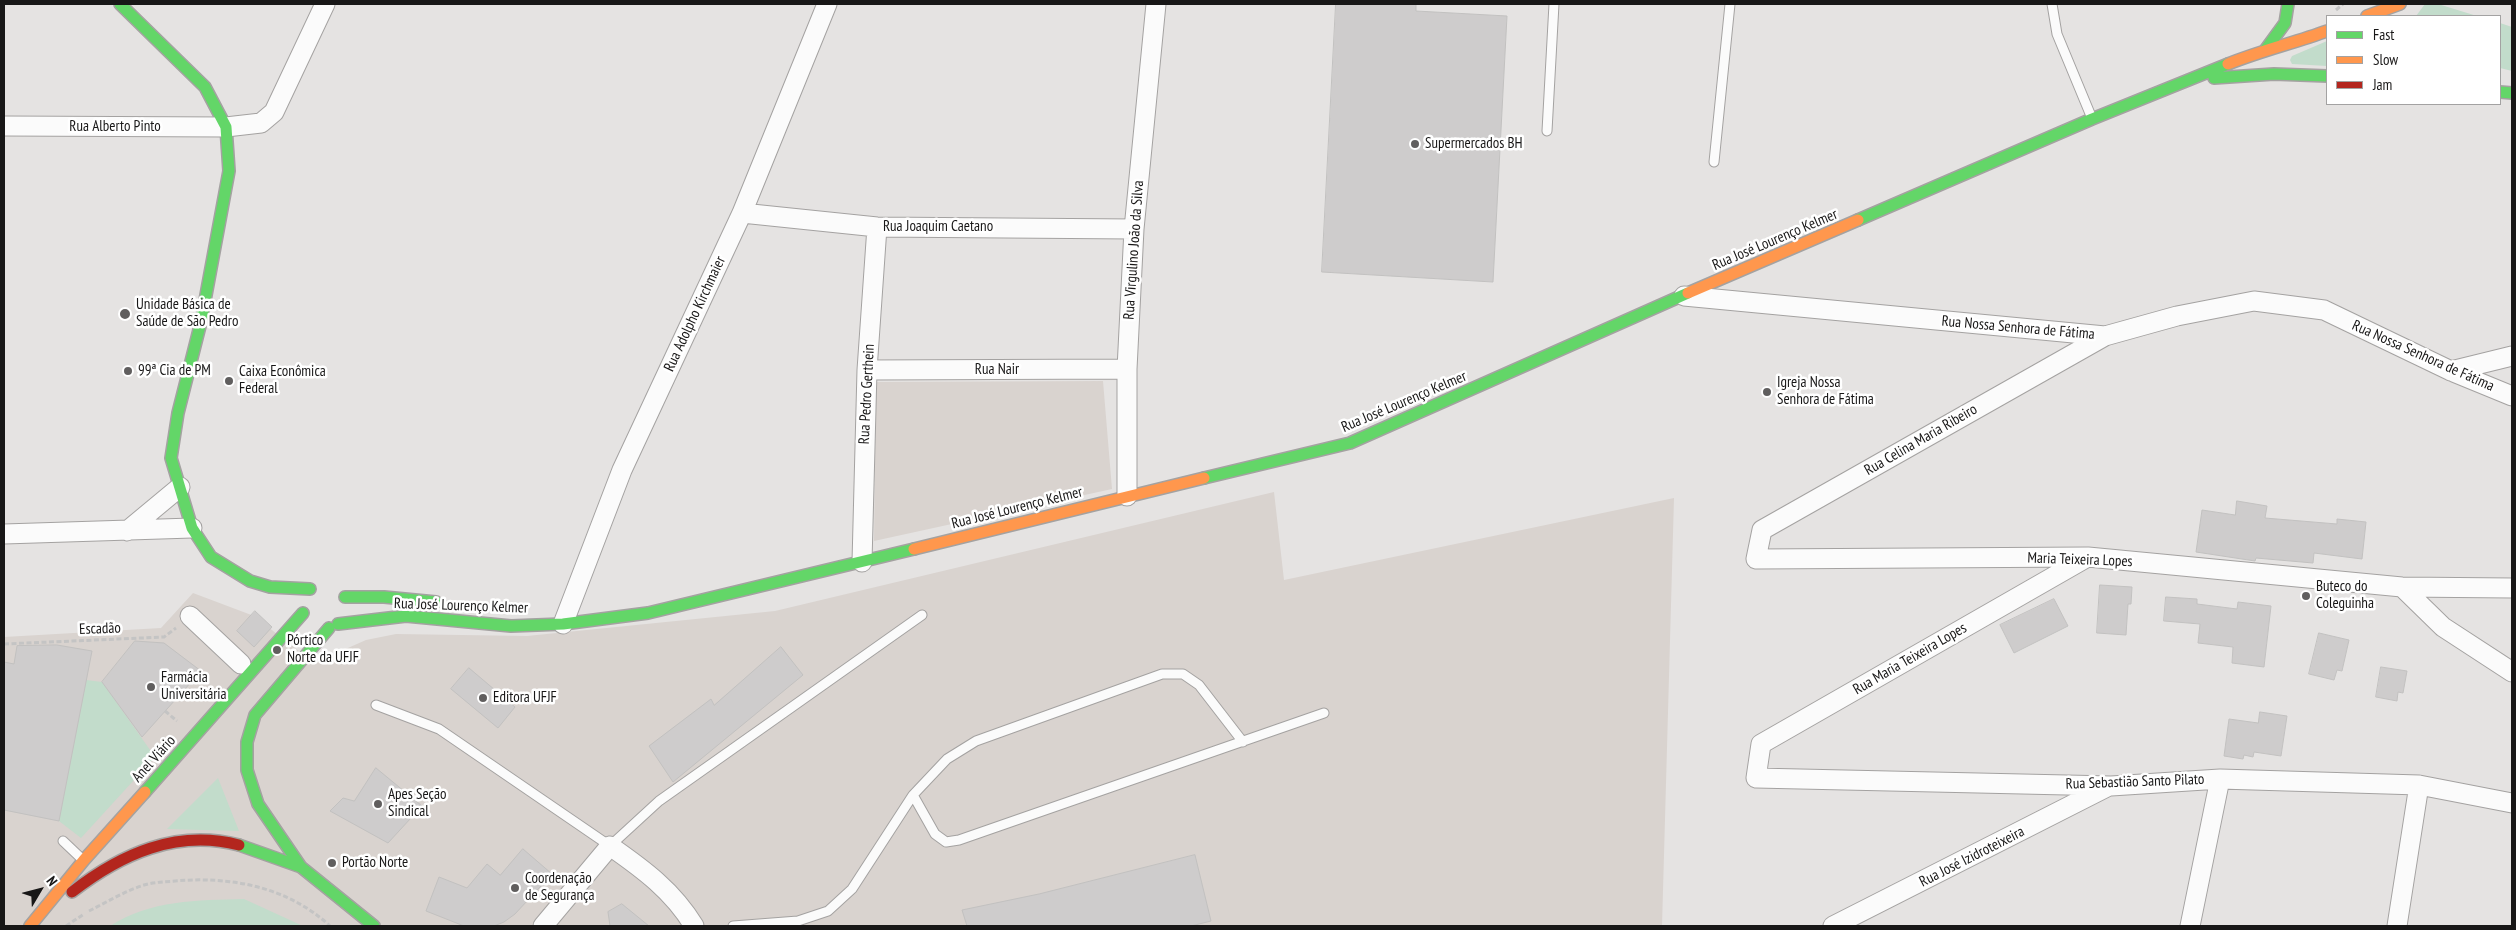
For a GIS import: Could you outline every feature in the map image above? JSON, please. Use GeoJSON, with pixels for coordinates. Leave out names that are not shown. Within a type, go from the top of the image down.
{"type":"FeatureCollection","features":[{"type":"Feature","properties":{"kind":"main road"},"geometry":{"type":"LineString","coordinates":[[120,4],[205,87],[226,127],[229,171],[201,322],[178,413],[171,458],[192,528],[211,556],[250,582],[270,587],[294,599]]}},
{"type":"Feature","properties":{"kind":"main road"},"geometry":{"type":"LineString","coordinates":[[2266,49],[2283,29],[2288,15],[2288,4]]}},
{"type":"Feature","properties":{"kind":"main road"},"geometry":{"type":"LineString","coordinates":[[2367,4],[2376,15],[2400,4]]}},
{"type":"Feature","properties":{"kind":"main road","name":"Rua José Lourenço Kelmer"},"geometry":{"type":"LineString","coordinates":[[309,620],[333,626],[406,616],[511,626],[558,624],[648,613],[1350,443],[1682,296],[2092,119],[2193,80],[2266,49],[2298,42],[2326,31]]}},
{"type":"Feature","properties":{"kind":"main road","name":"Rua José Lourenço Kelmer"},"geometry":{"type":"LineString","coordinates":[[2193,80],[2274,74],[2326,76]]}},
{"type":"Feature","properties":{"kind":"main road"},"geometry":{"type":"LineString","coordinates":[[270,587],[314,586],[302,603],[309,620]]}},
{"type":"Feature","properties":{"kind":"main road","name":"Rua José Lourenço Kelmer"},"geometry":{"type":"LineString","coordinates":[[333,626],[344,601],[384,597],[447,603]]}},
{"type":"Feature","properties":{"kind":"main road","name":"Rua José Lourenço Kelmer"},"geometry":{"type":"LineString","coordinates":[[520,613],[558,624]]}},
{"type":"Feature","properties":{"kind":"main road","name":"Anel Viário"},"geometry":{"type":"LineString","coordinates":[[31,926],[84,860],[287,633],[309,620]]}},
{"type":"Feature","properties":{"kind":"main road","name":"Anel Viário"},"geometry":{"type":"LineString","coordinates":[[333,626],[256,715],[247,742],[247,770],[258,804],[300,867],[374,926]]}},
{"type":"Feature","properties":{"kind":"main road","name":"Anel Viário"},"geometry":{"type":"LineString","coordinates":[[31,926],[96,872],[127,855],[149,846],[204,839],[236,844],[300,867]]}},
{"type":"Feature","properties":{"kind":"street","name":"Rua Alberto Pinto"},"geometry":{"type":"LineString","coordinates":[[4,126],[226,127],[261,123],[274,112],[325,4]]}},
{"type":"Feature","properties":{"kind":"street","name":"Rua Adolpho Kirchmaier"},"geometry":{"type":"LineString","coordinates":[[558,624],[622,470],[742,213],[827,4]]}},
{"type":"Feature","properties":{"kind":"street","name":"Rua Virgulino João da Silva"},"geometry":{"type":"LineString","coordinates":[[1127,496],[1127,369],[1134,229],[1156,4]]}},
{"type":"Feature","properties":{"kind":"street","name":"Rua Joaquim Caetano"},"geometry":{"type":"LineString","coordinates":[[742,213],[877,227],[1134,229]]}},
{"type":"Feature","properties":{"kind":"street","name":"Rua Pedro Gerthein"},"geometry":{"type":"LineString","coordinates":[[862,562],[867,370],[877,227]]}},
{"type":"Feature","properties":{"kind":"street","name":"Rua Nossa Senhora de Fátima"},"geometry":{"type":"LineString","coordinates":[[1682,296],[2105,336],[2177,316],[2254,302],[2324,310],[2451,371],[2512,396]]}},
{"type":"Feature","properties":{"kind":"street","name":"Rua Celina Maria Ribeiro"},"geometry":{"type":"LineString","coordinates":[[1756,559],[1762,530],[2105,336]]}},
{"type":"Feature","properties":{"kind":"street"},"geometry":{"type":"LineString","coordinates":[[2451,371],[2512,356]]}},
{"type":"Feature","properties":{"kind":"street","name":"Rua Nair"},"geometry":{"type":"LineString","coordinates":[[867,370],[1127,369]]}},
{"type":"Feature","properties":{"kind":"street"},"geometry":{"type":"LineString","coordinates":[[127,531],[180,487]]}},
{"type":"Feature","properties":{"kind":"street"},"geometry":{"type":"LineString","coordinates":[[4,534],[192,528]]}},
{"type":"Feature","properties":{"kind":"street","name":"Maria Teixeira Lopes"},"geometry":{"type":"LineString","coordinates":[[1756,559],[2088,558],[2402,587],[2512,588]]}},
{"type":"Feature","properties":{"kind":"street","name":"Rua Maria Teixeira Lopes"},"geometry":{"type":"LineString","coordinates":[[1756,778],[1761,744],[2088,558]]}},
{"type":"Feature","properties":{"kind":"street"},"geometry":{"type":"LineString","coordinates":[[2402,587],[2443,627],[2512,672]]}},
{"type":"Feature","properties":{"kind":"street"},"geometry":{"type":"LineString","coordinates":[[190,616],[242,664]]}},
{"type":"Feature","properties":{"kind":"street","name":"Rua Sebastião Santo Pilato"},"geometry":{"type":"LineString","coordinates":[[1756,778],[2111,786],[2220,779],[2419,785],[2512,802]]}},
{"type":"Feature","properties":{"kind":"street"},"geometry":{"type":"LineString","coordinates":[[2190,926],[2220,779]]}},
{"type":"Feature","properties":{"kind":"street"},"geometry":{"type":"LineString","coordinates":[[2397,926],[2419,785]]}},
{"type":"Feature","properties":{"kind":"street","name":"Rua José Izidroteixeira"},"geometry":{"type":"LineString","coordinates":[[1833,926],[2111,786]]}},
{"type":"Feature","properties":{"kind":"street"},"geometry":{"type":"LineString","coordinates":[[543,926],[610,846],[651,875],[669,893],[694,926]]}},
{"type":"Feature","properties":{"kind":"lane"},"geometry":{"type":"LineString","coordinates":[[1547,131],[1554,4]]}},
{"type":"Feature","properties":{"kind":"lane"},"geometry":{"type":"LineString","coordinates":[[1714,162],[1730,4]]}},
{"type":"Feature","properties":{"kind":"lane"},"geometry":{"type":"LineString","coordinates":[[2052,4],[2057,34],[2092,119]]}},
{"type":"Feature","properties":{"kind":"lane"},"geometry":{"type":"LineString","coordinates":[[376,705],[439,729],[610,846],[660,802],[922,615]]}},
{"type":"Feature","properties":{"kind":"lane"},"geometry":{"type":"LineString","coordinates":[[733,926],[798,921],[828,911],[852,889],[913,795],[947,759],[976,741],[1162,674],[1183,674],[1199,685],[1243,742]]}},
{"type":"Feature","properties":{"kind":"lane"},"geometry":{"type":"LineString","coordinates":[[913,795],[935,834],[946,842],[959,840],[1324,714]]}},
{"type":"Feature","properties":{"kind":"lane"},"geometry":{"type":"LineString","coordinates":[[63,841],[84,860]]}},
{"type":"Feature","properties":{"kind":"path","name":"Escadão"},"geometry":{"type":"LineString","coordinates":[[4,644],[164,637],[190,616]]}},
{"type":"Feature","properties":{"kind":"path"},"geometry":{"type":"LineString","coordinates":[[165,710],[182,727]]}},
{"type":"Feature","properties":{"kind":"path"},"geometry":{"type":"LineString","coordinates":[[66,926],[89,911],[143,886],[207,879],[240,882],[277,893],[302,905],[330,926]]}},
{"type":"Feature","properties":{"kind":"shaded area"},"geometry":{"type":"Polygon","coordinates":[[[1103,381],[1112,489],[874,541],[876,382],[1103,381]]]}},
{"type":"Feature","properties":{"kind":"shaded area"},"geometry":{"type":"Polygon","coordinates":[[[1274,492],[1284,580],[1674,498],[1662,926],[4,926],[4,637],[161,628],[193,593],[254,616],[314,663],[366,640],[396,634],[527,636],[775,611],[1274,492]]]}},
{"type":"Feature","properties":{"kind":"green space"},"geometry":{"type":"Polygon","coordinates":[[[2425,4],[2438,4],[2474,15],[2417,15],[2425,4]]]}},
{"type":"Feature","properties":{"kind":"green space"},"geometry":{"type":"Polygon","coordinates":[[[2501,23],[2512,27],[2512,71],[2501,68],[2501,23]]]}},
{"type":"Feature","properties":{"kind":"green space"},"geometry":{"type":"Polygon","coordinates":[[[2326,41],[2326,66],[2292,64],[2290,60],[2292,56],[2326,41]]]}},
{"type":"Feature","properties":{"kind":"green space"},"geometry":{"type":"Polygon","coordinates":[[[86,680],[102,682],[155,757],[81,838],[59,821],[86,680]]]}},
{"type":"Feature","properties":{"kind":"green space"},"geometry":{"type":"Polygon","coordinates":[[[218,778],[239,831],[167,829],[218,778]]]}},
{"type":"Feature","properties":{"kind":"green space"},"geometry":{"type":"Polygon","coordinates":[[[244,899],[303,926],[110,926],[125,917],[158,906],[192,901],[244,899]]]}},
{"type":"Feature","properties":{"kind":"building","name":"Supermercados BH"},"geometry":{"type":"Polygon","coordinates":[[[1336,4],[1416,4],[1416,11],[1507,16],[1493,282],[1322,272],[1336,4]]]}},
{"type":"Feature","properties":{"kind":"building"},"geometry":{"type":"Polygon","coordinates":[[[2237,501],[2267,506],[2265,518],[2337,524],[2337,519],[2366,522],[2362,559],[2314,553],[2313,563],[2256,558],[2255,561],[2196,552],[2202,510],[2235,515],[2237,501]]]}},
{"type":"Feature","properties":{"kind":"building"},"geometry":{"type":"Polygon","coordinates":[[[2100,585],[2132,587],[2131,604],[2128,604],[2126,635],[2097,633],[2100,585]]]}},
{"type":"Feature","properties":{"kind":"building"},"geometry":{"type":"Polygon","coordinates":[[[2166,597],[2197,599],[2197,604],[2237,609],[2238,602],[2271,606],[2264,667],[2232,663],[2233,647],[2198,643],[2200,624],[2164,621],[2166,597]]]}},
{"type":"Feature","properties":{"kind":"building"},"geometry":{"type":"Polygon","coordinates":[[[2054,599],[2068,626],[2014,653],[2000,625],[2054,599]]]}},
{"type":"Feature","properties":{"kind":"building"},"geometry":{"type":"Polygon","coordinates":[[[255,611],[272,627],[254,647],[237,631],[255,611]]]}},
{"type":"Feature","properties":{"kind":"building"},"geometry":{"type":"Polygon","coordinates":[[[2319,633],[2349,640],[2342,671],[2337,670],[2334,680],[2309,674],[2319,633]]]}},
{"type":"Feature","properties":{"kind":"building"},"geometry":{"type":"Polygon","coordinates":[[[135,641],[164,643],[201,671],[142,737],[102,682],[135,641]]]}},
{"type":"Feature","properties":{"kind":"building"},"geometry":{"type":"Polygon","coordinates":[[[57,645],[92,651],[59,821],[4,810],[4,662],[14,664],[17,646],[57,645]]]}},
{"type":"Feature","properties":{"kind":"building"},"geometry":{"type":"Polygon","coordinates":[[[781,647],[803,675],[673,782],[649,746],[711,699],[714,705],[781,647]]]}},
{"type":"Feature","properties":{"kind":"building"},"geometry":{"type":"Polygon","coordinates":[[[2381,667],[2407,671],[2403,693],[2398,692],[2397,701],[2376,697],[2381,667]]]}},
{"type":"Feature","properties":{"kind":"building","name":"Editora UFJF"},"geometry":{"type":"Polygon","coordinates":[[[469,668],[515,707],[498,728],[451,689],[469,668]]]}},
{"type":"Feature","properties":{"kind":"building"},"geometry":{"type":"Polygon","coordinates":[[[2260,712],[2287,716],[2281,756],[2254,752],[2253,757],[2244,755],[2243,759],[2224,756],[2229,719],[2258,723],[2260,712]]]}},
{"type":"Feature","properties":{"kind":"building","name":"Apes Seção Sindical"},"geometry":{"type":"Polygon","coordinates":[[[376,768],[422,806],[388,843],[330,811],[343,798],[354,801],[376,768]]]}},
{"type":"Feature","properties":{"kind":"building","name":"Coordenação de Segurança"},"geometry":{"type":"Polygon","coordinates":[[[523,849],[552,874],[515,914],[504,922],[494,926],[464,926],[426,911],[439,877],[467,888],[487,864],[500,875],[523,849]]]}},
{"type":"Feature","properties":{"kind":"building"},"geometry":{"type":"Polygon","coordinates":[[[1195,855],[1211,921],[1191,926],[967,926],[962,910],[1039,894],[1195,855]]]}},
{"type":"Feature","properties":{"kind":"building"},"geometry":{"type":"Polygon","coordinates":[[[622,904],[649,926],[610,926],[608,912],[622,904]]]}},
{"type":"Feature","properties":{"kind":"traffic: fast"},"geometry":{"type":"LineString","coordinates":[[120,4],[205,87],[226,127],[229,171],[201,322],[178,413],[171,458],[192,528],[211,557],[250,581],[270,587],[310,589]]}},
{"type":"Feature","properties":{"kind":"traffic: fast"},"geometry":{"type":"LineString","coordinates":[[2266,49],[2285,23],[2288,4]]}},
{"type":"Feature","properties":{"kind":"traffic: fast"},"geometry":{"type":"LineString","coordinates":[[1858,220],[2092,119],[2228,64]]}},
{"type":"Feature","properties":{"kind":"traffic: fast"},"geometry":{"type":"LineString","coordinates":[[2214,78],[2274,74],[2326,76]]}},
{"type":"Feature","properties":{"kind":"traffic: fast"},"geometry":{"type":"LineString","coordinates":[[2501,92],[2512,93]]}},
{"type":"Feature","properties":{"kind":"traffic: fast"},"geometry":{"type":"LineString","coordinates":[[1204,478],[1350,443],[1688,293]]}},
{"type":"Feature","properties":{"kind":"traffic: fast"},"geometry":{"type":"LineString","coordinates":[[338,624],[406,616],[511,626],[563,624],[648,613],[914,549]]}},
{"type":"Feature","properties":{"kind":"traffic: fast"},"geometry":{"type":"LineString","coordinates":[[345,597],[384,597],[436,602]]}},
{"type":"Feature","properties":{"kind":"traffic: fast"},"geometry":{"type":"LineString","coordinates":[[145,792],[303,613]]}},
{"type":"Feature","properties":{"kind":"traffic: fast"},"geometry":{"type":"LineString","coordinates":[[329,628],[255,715],[247,742],[247,770],[258,804],[301,867],[374,926]]}},
{"type":"Feature","properties":{"kind":"traffic: fast"},"geometry":{"type":"LineString","coordinates":[[239,845],[301,867]]}},
{"type":"Feature","properties":{"kind":"traffic: slow"},"geometry":{"type":"LineString","coordinates":[[2370,15],[2400,4]]}},
{"type":"Feature","properties":{"kind":"traffic: slow"},"geometry":{"type":"LineString","coordinates":[[2228,64],[2326,31]]}},
{"type":"Feature","properties":{"kind":"traffic: slow"},"geometry":{"type":"LineString","coordinates":[[1688,293],[1858,220]]}},
{"type":"Feature","properties":{"kind":"traffic: slow"},"geometry":{"type":"LineString","coordinates":[[914,549],[1204,478]]}},
{"type":"Feature","properties":{"kind":"traffic: slow"},"geometry":{"type":"LineString","coordinates":[[30,926],[84,860],[145,792]]}},
{"type":"Feature","properties":{"kind":"traffic: jam"},"geometry":{"type":"LineString","coordinates":[[72,892],[110,866],[150,848],[193,840],[239,845]]}},
{"type":"Feature","properties":{"kind":"place","name":"Supermercados BH"},"geometry":{"type":"Point","coordinates":[1415,144]}},
{"type":"Feature","properties":{"kind":"place","name":"Unidade Básica de Saúde de São Pedro"},"geometry":{"type":"Point","coordinates":[125,314]}},
{"type":"Feature","properties":{"kind":"place","name":"99ª Cia de PM"},"geometry":{"type":"Point","coordinates":[128,371]}},
{"type":"Feature","properties":{"kind":"place","name":"Caixa Econômica Federal"},"geometry":{"type":"Point","coordinates":[229,381]}},
{"type":"Feature","properties":{"kind":"place","name":"Igreja Nossa Senhora de Fátima"},"geometry":{"type":"Point","coordinates":[1767,392]}},
{"type":"Feature","properties":{"kind":"place","name":"Buteco do Coleguinha"},"geometry":{"type":"Point","coordinates":[2306,596]}},
{"type":"Feature","properties":{"kind":"place","name":"Pórtico Norte da UFJF"},"geometry":{"type":"Point","coordinates":[277,650]}},
{"type":"Feature","properties":{"kind":"place","name":"Farmácia Universitária"},"geometry":{"type":"Point","coordinates":[151,687]}},
{"type":"Feature","properties":{"kind":"place","name":"Editora UFJF"},"geometry":{"type":"Point","coordinates":[483,698]}},
{"type":"Feature","properties":{"kind":"place","name":"Apes Seção Sindical"},"geometry":{"type":"Point","coordinates":[378,804]}},
{"type":"Feature","properties":{"kind":"place","name":"Portão Norte"},"geometry":{"type":"Point","coordinates":[332,863]}},
{"type":"Feature","properties":{"kind":"place","name":"Coordenação de Segurança"},"geometry":{"type":"Point","coordinates":[515,888]}}]}
